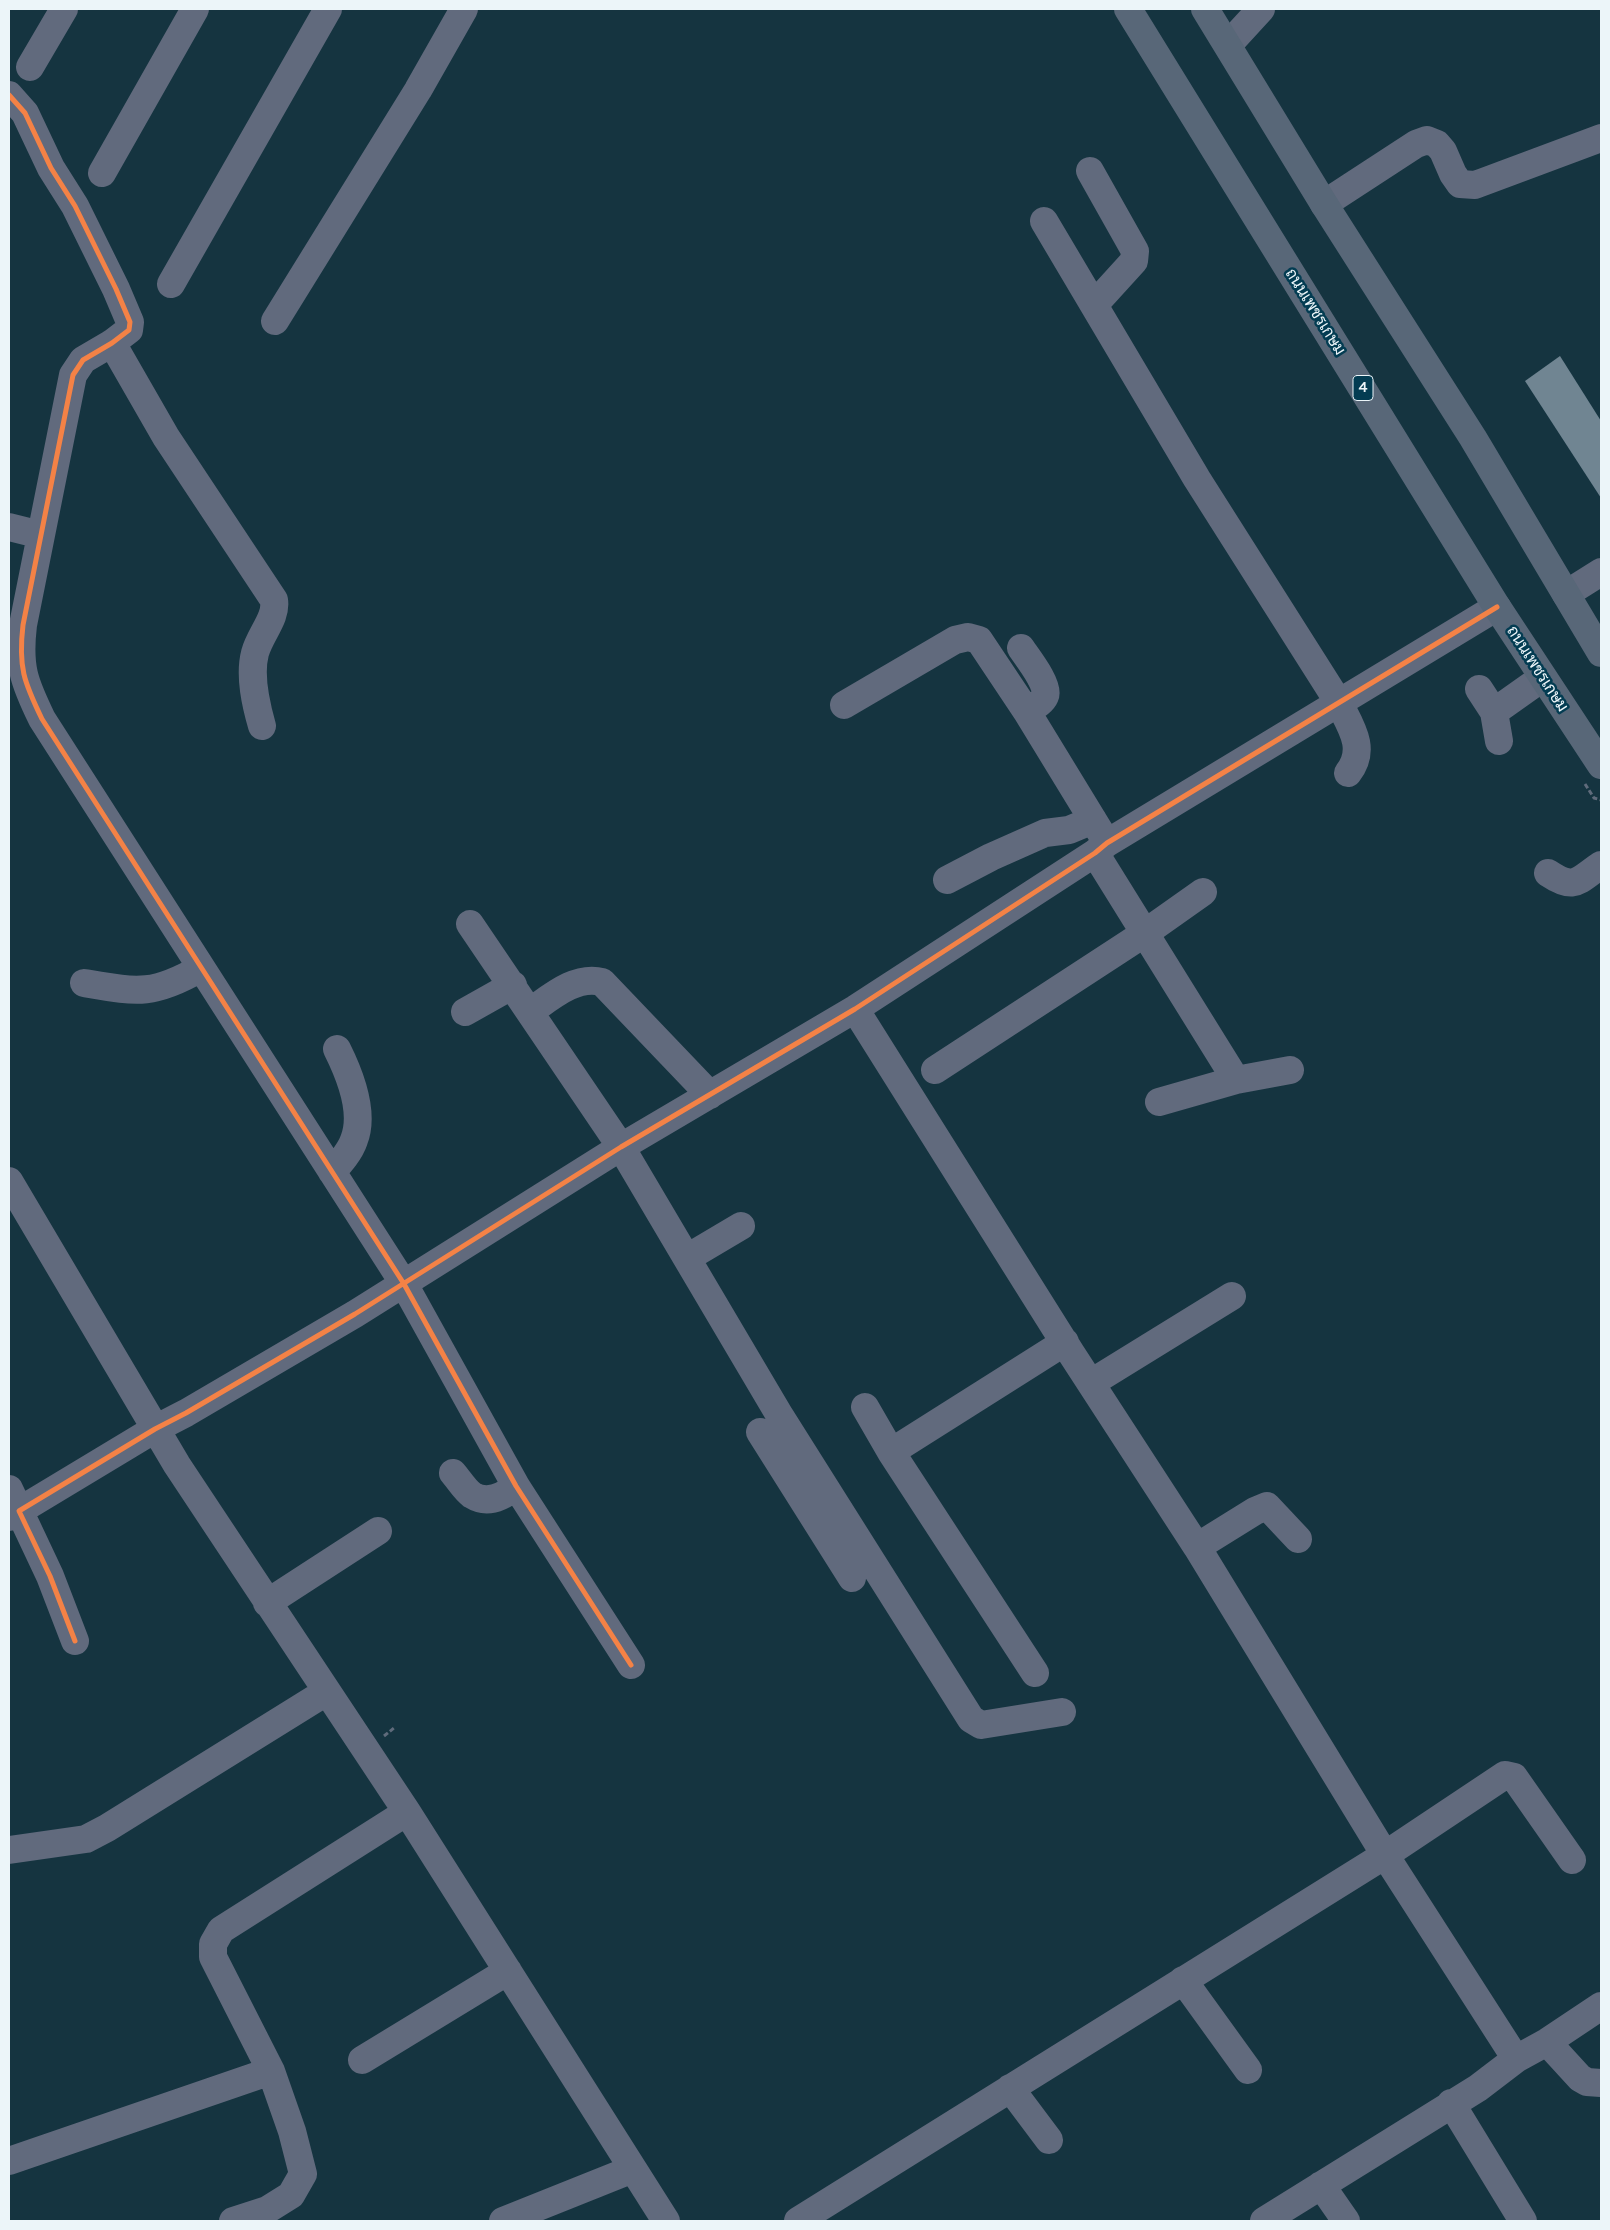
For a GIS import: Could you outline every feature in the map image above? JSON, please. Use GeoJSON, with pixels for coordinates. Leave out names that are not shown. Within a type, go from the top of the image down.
{"type":"FeatureCollection","features":[{"type":"Feature","properties":{"kind":"main road","name":"ถนนเพชรเกษม"},"geometry":{"type":"LineString","coordinates":[[1128,9],[1497,607],[1601,765]]}},
{"type":"Feature","properties":{"kind":"main road"},"geometry":{"type":"LineString","coordinates":[[1205,9],[1324,204],[1472,438],[1601,652]]}},
{"type":"Feature","properties":{"kind":"street"},"geometry":{"type":"LineString","coordinates":[[30,68],[64,9]]}},
{"type":"Feature","properties":{"kind":"street"},"geometry":{"type":"LineString","coordinates":[[102,173],[195,9]]}},
{"type":"Feature","properties":{"kind":"street"},"geometry":{"type":"LineString","coordinates":[[171,284],[328,9]]}},
{"type":"Feature","properties":{"kind":"street"},"geometry":{"type":"LineString","coordinates":[[1228,45],[1261,9]]}},
{"type":"Feature","properties":{"kind":"street"},"geometry":{"type":"LineString","coordinates":[[275,321],[418,90],[456,11]]}},
{"type":"Feature","properties":{"kind":"street"},"geometry":{"type":"LineString","coordinates":[[9,95],[25,113],[51,168],[75,206],[130,322],[128,330],[112,343],[83,360],[73,375],[23,625],[20,654],[27,689],[42,719],[404,1284],[516,1486],[631,1665]]}},
{"type":"Feature","properties":{"kind":"street"},"geometry":{"type":"LineString","coordinates":[[1324,204],[1416,144],[1426,140],[1437,144],[1460,184],[1475,185],[1601,138]]}},
{"type":"Feature","properties":{"kind":"street"},"geometry":{"type":"LineString","coordinates":[[1090,171],[1135,251],[1136,256],[1134,261],[1094,305]]}},
{"type":"Feature","properties":{"kind":"street"},"geometry":{"type":"LineString","coordinates":[[1044,221],[1197,479],[1339,703],[1355,736],[1358,756],[1348,773]]}},
{"type":"Feature","properties":{"kind":"street"},"geometry":{"type":"LineString","coordinates":[[112,343],[166,437],[274,600],[274,614],[261,634],[254,655],[253,680],[262,726]]}},
{"type":"Feature","properties":{"kind":"street"},"geometry":{"type":"LineString","coordinates":[[9,527],[41,534]]}},
{"type":"Feature","properties":{"kind":"street"},"geometry":{"type":"LineString","coordinates":[[1566,594],[1601,572]]}},
{"type":"Feature","properties":{"kind":"street"},"geometry":{"type":"LineString","coordinates":[[75,1641],[50,1576],[12,1506],[195,1408],[404,1284],[621,1148],[855,1009],[1098,839],[1339,703],[1497,607]]}},
{"type":"Feature","properties":{"kind":"street"},"geometry":{"type":"LineString","coordinates":[[844,705],[955,640],[968,637],[979,640],[1027,712],[1098,839],[1145,933],[1236,1080]]}},
{"type":"Feature","properties":{"kind":"street"},"geometry":{"type":"LineString","coordinates":[[1021,648],[1044,684],[1046,691],[1042,700],[1027,712]]}},
{"type":"Feature","properties":{"kind":"street"},"geometry":{"type":"LineString","coordinates":[[1494,712],[1542,678]]}},
{"type":"Feature","properties":{"kind":"street"},"geometry":{"type":"LineString","coordinates":[[1479,690],[1494,712],[1499,740]]}},
{"type":"Feature","properties":{"kind":"street"},"geometry":{"type":"LineString","coordinates":[[947,880],[991,857],[1045,833],[1068,830],[1098,839]]}},
{"type":"Feature","properties":{"kind":"street"},"geometry":{"type":"LineString","coordinates":[[1548,873],[1563,883],[1571,884],[1601,865]]}},
{"type":"Feature","properties":{"kind":"street"},"geometry":{"type":"LineString","coordinates":[[935,1070],[1145,933],[1203,892]]}},
{"type":"Feature","properties":{"kind":"street"},"geometry":{"type":"LineString","coordinates":[[470,924],[531,1011],[621,1148],[687,1258],[802,1474],[852,1578]]}},
{"type":"Feature","properties":{"kind":"street"},"geometry":{"type":"LineString","coordinates":[[84,983],[132,991],[156,989],[178,982],[201,968]]}},
{"type":"Feature","properties":{"kind":"street"},"geometry":{"type":"LineString","coordinates":[[531,1011],[557,994],[584,980],[592,979],[602,982],[710,1095]]}},
{"type":"Feature","properties":{"kind":"street"},"geometry":{"type":"LineString","coordinates":[[465,1012],[513,985]]}},
{"type":"Feature","properties":{"kind":"street"},"geometry":{"type":"LineString","coordinates":[[855,1009],[1064,1342],[1196,1547],[1385,1856],[1516,2059]]}},
{"type":"Feature","properties":{"kind":"street"},"geometry":{"type":"LineString","coordinates":[[332,1172],[355,1139],[359,1112],[345,1064],[337,1049]]}},
{"type":"Feature","properties":{"kind":"street"},"geometry":{"type":"LineString","coordinates":[[1159,1102],[1236,1080],[1290,1070]]}},
{"type":"Feature","properties":{"kind":"street"},"geometry":{"type":"LineString","coordinates":[[9,1181],[155,1429],[267,1603],[407,1812],[666,2221]]}},
{"type":"Feature","properties":{"kind":"street"},"geometry":{"type":"LineString","coordinates":[[687,1258],[741,1226]]}},
{"type":"Feature","properties":{"kind":"street"},"geometry":{"type":"LineString","coordinates":[[1090,1383],[1232,1296]]}},
{"type":"Feature","properties":{"kind":"street"},"geometry":{"type":"LineString","coordinates":[[891,1452],[1064,1342]]}},
{"type":"Feature","properties":{"kind":"street"},"geometry":{"type":"LineString","coordinates":[[865,1407],[891,1452],[1035,1673]]}},
{"type":"Feature","properties":{"kind":"street"},"geometry":{"type":"LineString","coordinates":[[760,1432],[802,1474],[971,1719],[980,1725],[1062,1712]]}},
{"type":"Feature","properties":{"kind":"street"},"geometry":{"type":"LineString","coordinates":[[453,1473],[472,1495],[488,1499],[503,1496],[516,1486]]}},
{"type":"Feature","properties":{"kind":"street"},"geometry":{"type":"LineString","coordinates":[[1196,1547],[1267,1506],[1298,1539]]}},
{"type":"Feature","properties":{"kind":"street"},"geometry":{"type":"LineString","coordinates":[[267,1603],[378,1531]]}},
{"type":"Feature","properties":{"kind":"street"},"geometry":{"type":"LineString","coordinates":[[9,1850],[86,1839],[107,1828],[326,1692]]}},
{"type":"Feature","properties":{"kind":"street"},"geometry":{"type":"LineString","coordinates":[[798,2221],[1385,1856],[1505,1775],[1514,1777],[1572,1860]]}},
{"type":"Feature","properties":{"kind":"street"},"geometry":{"type":"LineString","coordinates":[[234,2221],[267,2210],[291,2195],[303,2174],[292,2131],[271,2071],[213,1957],[213,1944],[221,1930],[407,1812]]}},
{"type":"Feature","properties":{"kind":"street"},"geometry":{"type":"LineString","coordinates":[[362,2060],[508,1971]]}},
{"type":"Feature","properties":{"kind":"street"},"geometry":{"type":"LineString","coordinates":[[1183,1980],[1248,2070]]}},
{"type":"Feature","properties":{"kind":"street"},"geometry":{"type":"LineString","coordinates":[[1264,2221],[1451,2103],[1478,2088],[1516,2059],[1547,2042],[1601,2006]]}},
{"type":"Feature","properties":{"kind":"street"},"geometry":{"type":"LineString","coordinates":[[1547,2042],[1580,2078],[1587,2082],[1601,2083]]}},
{"type":"Feature","properties":{"kind":"street"},"geometry":{"type":"LineString","coordinates":[[9,2161],[271,2071]]}},
{"type":"Feature","properties":{"kind":"street"},"geometry":{"type":"LineString","coordinates":[[1010,2088],[1049,2140]]}},
{"type":"Feature","properties":{"kind":"street"},"geometry":{"type":"LineString","coordinates":[[1451,2103],[1523,2221]]}},
{"type":"Feature","properties":{"kind":"street"},"geometry":{"type":"LineString","coordinates":[[509,2220],[633,2169]]}},
{"type":"Feature","properties":{"kind":"street"},"geometry":{"type":"LineString","coordinates":[[1321,2185],[1346,2221]]}},
{"type":"Feature","properties":{"kind":"building"},"geometry":{"type":"Polygon","coordinates":[[[1560,356],[1601,421],[1601,498],[1525,381],[1560,356]]]}},
{"type":"Feature","properties":{"kind":"cycle path"},"geometry":{"type":"LineString","coordinates":[[9,95],[25,113],[51,168],[75,206],[130,322],[129,330],[112,343],[83,360],[73,375],[23,625],[22,663],[31,695],[42,719],[404,1284],[516,1486],[631,1665]]}},
{"type":"Feature","properties":{"kind":"cycle path"},"geometry":{"type":"LineString","coordinates":[[75,1641],[50,1576],[19,1511],[155,1429],[186,1413],[355,1314],[621,1147],[855,1009],[1095,853],[1107,843],[1497,607]]}}]}
